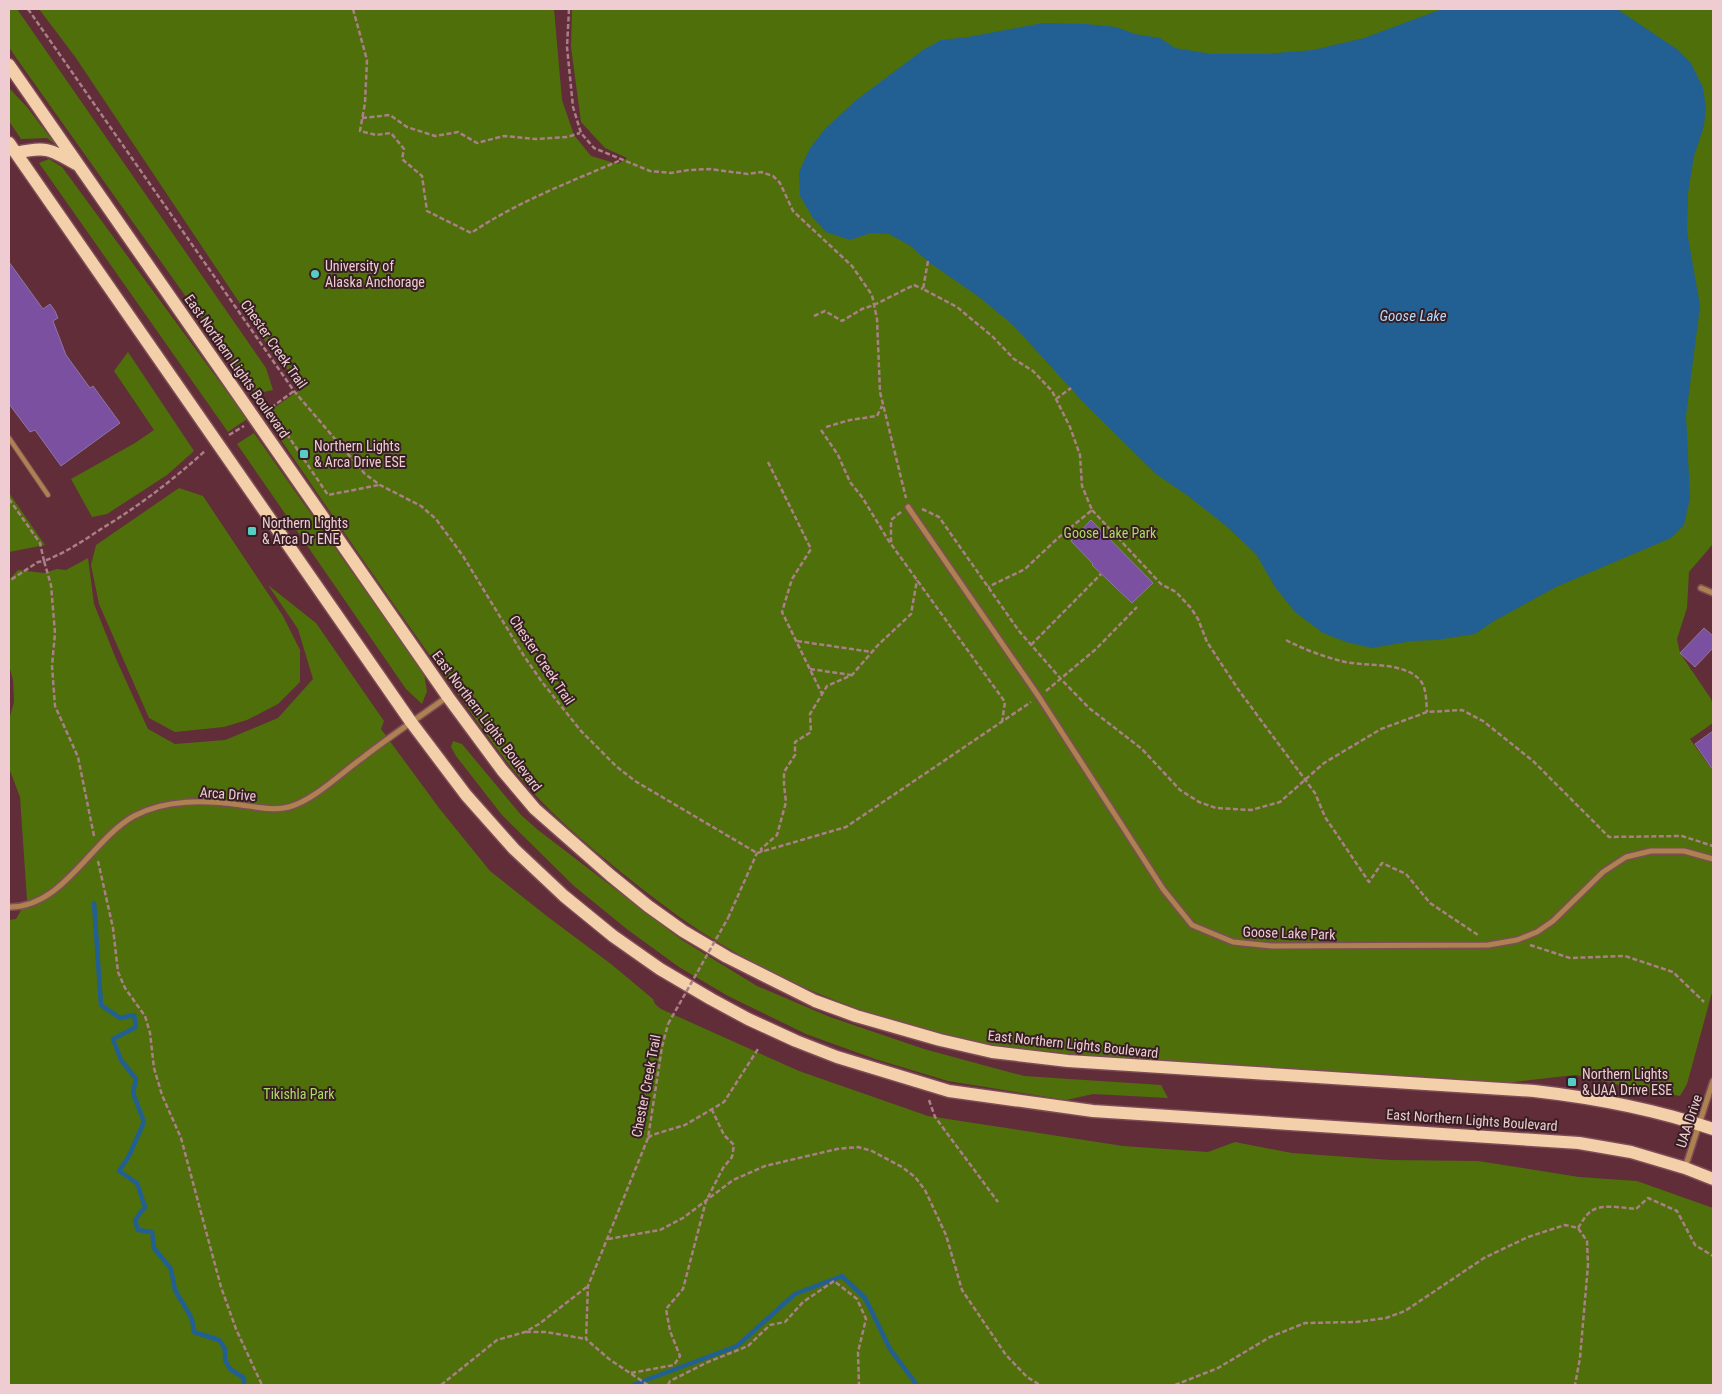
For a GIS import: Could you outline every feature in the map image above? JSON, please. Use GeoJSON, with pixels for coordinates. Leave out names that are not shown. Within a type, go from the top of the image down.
{"type":"FeatureCollection","features":[{"type":"Feature","properties":{"kind":"main road","name":"East Northern Lights Boulevard"},"geometry":{"type":"LineString","coordinates":[[9,65],[448,697],[502,770],[535,809],[610,875],[683,931],[727,957],[807,996],[856,1016],[940,1040],[992,1052],[1068,1061],[1135,1066],[1534,1091],[1586,1097],[1634,1106],[1713,1129]]}},
{"type":"Feature","properties":{"kind":"main road"},"geometry":{"type":"LineString","coordinates":[[11,152],[34,149],[48,150],[80,167]]}},
{"type":"Feature","properties":{"kind":"main road","name":"East Northern Lights Boulevard"},"geometry":{"type":"LineString","coordinates":[[11,152],[411,722],[466,795],[514,849],[564,896],[613,936],[660,969],[734,1011],[796,1041],[837,1057],[949,1091],[1093,1111],[1580,1143],[1631,1152],[1685,1168],[1713,1179]]}},
{"type":"Feature","properties":{"kind":"street","name":"Goose Lake Park"},"geometry":{"type":"LineString","coordinates":[[908,507],[1039,697],[1163,889],[1192,925],[1233,942],[1272,946],[1488,945],[1520,939],[1537,932],[1554,920],[1603,872],[1626,858],[1651,851],[1684,851],[1713,859]]}},
{"type":"Feature","properties":{"kind":"street"},"geometry":{"type":"LineString","coordinates":[[1701,588],[1713,593]]}},
{"type":"Feature","properties":{"kind":"street","name":"Arca Drive"},"geometry":{"type":"LineString","coordinates":[[9,907],[36,903],[62,883],[122,822],[148,809],[174,803],[238,804],[269,809],[289,807],[308,798],[448,697]]}},
{"type":"Feature","properties":{"kind":"street","name":"UAA Drive"},"geometry":{"type":"LineString","coordinates":[[1685,1168],[1713,1081]]}},
{"type":"Feature","properties":{"kind":"lane"},"geometry":{"type":"LineString","coordinates":[[9,438],[48,496]]}},
{"type":"Feature","properties":{"kind":"path","name":"Chester Creek Trail"},"geometry":{"type":"LineString","coordinates":[[28,9],[294,392],[365,474],[380,485],[421,506],[442,526],[463,556],[524,656],[542,682],[581,730],[617,767],[635,781],[757,853],[728,918],[668,1024],[662,1047],[648,1138],[588,1286],[586,1339]]}},
{"type":"Feature","properties":{"kind":"path"},"geometry":{"type":"LineString","coordinates":[[354,9],[368,60],[365,103],[360,131],[376,135],[391,133],[404,149],[402,159],[422,176],[428,211],[471,233],[495,216],[621,160]]}},
{"type":"Feature","properties":{"kind":"path"},"geometry":{"type":"LineString","coordinates":[[569,9],[567,46],[573,107],[580,133],[594,148],[650,171],[671,173],[709,169],[748,174],[761,172],[773,176],[780,183],[792,211],[852,266],[872,295],[877,319],[880,392],[908,507]]}},
{"type":"Feature","properties":{"kind":"path"},"geometry":{"type":"LineString","coordinates":[[362,118],[390,115],[407,127],[435,136],[458,132],[477,143],[504,136],[536,139],[567,137],[580,133]]}},
{"type":"Feature","properties":{"kind":"path"},"geometry":{"type":"LineString","coordinates":[[923,289],[928,261]]}},
{"type":"Feature","properties":{"kind":"path"},"geometry":{"type":"LineString","coordinates":[[814,316],[824,311],[842,321],[862,309],[914,285],[957,307],[993,337],[1014,359],[1033,371],[1052,391],[1070,427],[1080,455],[1082,486],[1092,510],[1161,584],[1176,592],[1191,608],[1198,619],[1207,642],[1240,692],[1315,793],[1325,817],[1370,882],[1382,863],[1406,874],[1430,903],[1453,917],[1473,933],[1498,943]]}},
{"type":"Feature","properties":{"kind":"path"},"geometry":{"type":"LineString","coordinates":[[1056,399],[1071,388]]}},
{"type":"Feature","properties":{"kind":"path"},"geometry":{"type":"LineString","coordinates":[[294,392],[270,409],[328,495],[380,485]]}},
{"type":"Feature","properties":{"kind":"path"},"geometry":{"type":"LineString","coordinates":[[826,427],[850,420],[877,416],[883,405]]}},
{"type":"Feature","properties":{"kind":"path"},"geometry":{"type":"LineString","coordinates":[[821,430],[838,455],[850,482],[862,497],[891,544],[1005,702],[1002,722]]}},
{"type":"Feature","properties":{"kind":"path"},"geometry":{"type":"LineString","coordinates":[[768,462],[811,549],[792,579],[782,612],[822,694]]}},
{"type":"Feature","properties":{"kind":"path"},"geometry":{"type":"LineString","coordinates":[[9,581],[38,562],[63,554],[131,510],[189,466]]}},
{"type":"Feature","properties":{"kind":"path"},"geometry":{"type":"LineString","coordinates":[[9,499],[40,543],[51,585],[55,633],[52,666],[55,706],[78,757],[113,928],[118,972],[125,988],[145,1016],[150,1033],[154,1068],[162,1095],[181,1138],[221,1287],[236,1329],[262,1385]]}},
{"type":"Feature","properties":{"kind":"path"},"geometry":{"type":"LineString","coordinates":[[891,544],[891,520],[908,507],[920,508],[939,517],[1019,632],[1088,708],[1142,749],[1180,790],[1199,802],[1216,808],[1251,810],[1280,802],[1324,763],[1381,730],[1427,712],[1462,710],[1483,722],[1533,761],[1609,837],[1682,836],[1713,846]]}},
{"type":"Feature","properties":{"kind":"path"},"geometry":{"type":"LineString","coordinates":[[988,588],[1026,569],[1058,538],[1092,510]]}},
{"type":"Feature","properties":{"kind":"path"},"geometry":{"type":"LineString","coordinates":[[1031,645],[1101,574]]}},
{"type":"Feature","properties":{"kind":"path"},"geometry":{"type":"LineString","coordinates":[[762,852],[761,849],[777,835],[786,802],[784,772],[795,755],[795,742],[811,732],[810,714],[827,686],[852,675],[872,652],[911,614],[917,580]]}},
{"type":"Feature","properties":{"kind":"path"},"geometry":{"type":"LineString","coordinates":[[757,853],[846,827],[1039,697],[1096,649],[1138,607]]}},
{"type":"Feature","properties":{"kind":"path"},"geometry":{"type":"LineString","coordinates":[[1286,640],[1306,650],[1343,662],[1377,664],[1414,674],[1421,680],[1425,690],[1427,712]]}},
{"type":"Feature","properties":{"kind":"path"},"geometry":{"type":"LineString","coordinates":[[797,641],[872,652]]}},
{"type":"Feature","properties":{"kind":"path"},"geometry":{"type":"LineString","coordinates":[[810,669],[852,675]]}},
{"type":"Feature","properties":{"kind":"path"},"geometry":{"type":"LineString","coordinates":[[1520,939],[1534,948],[1570,958],[1624,956],[1673,972],[1704,1002]]}},
{"type":"Feature","properties":{"kind":"path"},"geometry":{"type":"LineString","coordinates":[[648,1138],[652,1135],[685,1125],[724,1102],[758,1049]]}},
{"type":"Feature","properties":{"kind":"path"},"geometry":{"type":"LineString","coordinates":[[929,1100],[935,1117],[998,1202]]}},
{"type":"Feature","properties":{"kind":"path"},"geometry":{"type":"LineString","coordinates":[[631,1374],[674,1365],[680,1356],[670,1331],[666,1309],[683,1289],[706,1201],[723,1168],[732,1157],[734,1145],[724,1135],[712,1110]]}},
{"type":"Feature","properties":{"kind":"path"},"geometry":{"type":"LineString","coordinates":[[608,1239],[660,1230],[683,1218],[733,1180],[765,1166],[836,1149],[858,1147],[872,1151],[916,1177],[925,1190],[946,1235],[962,1290],[1006,1355],[1027,1378],[1040,1385]]}},
{"type":"Feature","properties":{"kind":"path"},"geometry":{"type":"LineString","coordinates":[[1578,1228],[1590,1212],[1596,1208],[1617,1207],[1636,1209],[1648,1198],[1677,1211],[1695,1246],[1713,1256]]}},
{"type":"Feature","properties":{"kind":"path"},"geometry":{"type":"LineString","coordinates":[[1175,1385],[1218,1368],[1270,1337],[1305,1323],[1356,1322],[1386,1318],[1405,1311],[1484,1258],[1528,1237],[1565,1225],[1578,1228],[1587,1241],[1588,1265],[1580,1358],[1575,1385]]}},
{"type":"Feature","properties":{"kind":"path"},"geometry":{"type":"LineString","coordinates":[[668,1385],[670,1381],[677,1377],[748,1346],[770,1325],[785,1322],[803,1302],[834,1281],[858,1299],[866,1319],[858,1352],[859,1385]]}},
{"type":"Feature","properties":{"kind":"path"},"geometry":{"type":"LineString","coordinates":[[441,1385],[497,1340],[525,1332],[539,1324],[588,1286]]}},
{"type":"Feature","properties":{"kind":"path"},"geometry":{"type":"LineString","coordinates":[[525,1332],[546,1332],[586,1339],[609,1359],[648,1385]]}},
{"type":"Feature","properties":{"kind":"green space"},"geometry":{"type":"Polygon","coordinates":[[[9,9],[17,9],[266,368],[273,390],[255,394],[17,59],[9,47],[9,9]]]}},
{"type":"Feature","properties":{"kind":"green space","name":"Goose Lake Park"},"geometry":{"type":"Polygon","coordinates":[[[39,9],[554,9],[562,100],[574,135],[591,156],[618,164],[627,158],[605,148],[581,122],[571,47],[572,9],[1713,9],[1713,544],[1689,572],[1687,608],[1677,639],[1680,653],[1711,699],[1713,705],[1713,723],[1690,739],[1713,771],[1713,989],[1687,1084],[1680,1096],[1669,1094],[1655,1095],[1575,1075],[1505,1083],[1070,1055],[1011,1049],[930,1031],[889,1020],[850,1006],[772,972],[700,931],[631,880],[566,826],[528,787],[485,732],[382,588],[264,415],[309,383],[281,365],[76,58],[39,9]]]}},
{"type":"Feature","properties":{"kind":"green space"},"geometry":{"type":"Polygon","coordinates":[[[9,88],[27,107],[56,145],[47,138],[21,139],[9,121],[9,88]]]}},
{"type":"Feature","properties":{"kind":"green space"},"geometry":{"type":"Polygon","coordinates":[[[49,159],[62,167],[247,419],[228,432],[39,163],[49,159]]]}},
{"type":"Feature","properties":{"kind":"green space"},"geometry":{"type":"Polygon","coordinates":[[[128,352],[194,451],[167,475],[107,514],[92,517],[71,479],[135,443],[154,430],[114,371],[128,352]]]}},
{"type":"Feature","properties":{"kind":"green space"},"geometry":{"type":"Polygon","coordinates":[[[254,433],[424,674],[427,691],[422,704],[406,689],[237,444],[254,433]]]}},
{"type":"Feature","properties":{"kind":"green space"},"geometry":{"type":"Polygon","coordinates":[[[179,488],[203,496],[283,616],[300,650],[300,682],[278,704],[247,720],[224,727],[175,732],[149,718],[99,604],[91,565],[96,545],[179,488]]]}},
{"type":"Feature","properties":{"kind":"green space"},"geometry":{"type":"Polygon","coordinates":[[[9,493],[45,545],[9,552],[9,493]]]}},
{"type":"Feature","properties":{"kind":"green space","name":"Tikishla Park"},"geometry":{"type":"Polygon","coordinates":[[[88,558],[94,604],[116,659],[148,729],[175,744],[225,740],[278,718],[313,679],[298,629],[268,585],[316,623],[384,721],[381,729],[439,808],[490,871],[611,964],[653,999],[655,1004],[661,1009],[799,1071],[928,1116],[1123,1146],[1208,1152],[1235,1142],[1292,1153],[1391,1160],[1478,1161],[1579,1177],[1637,1181],[1713,1208],[1713,1385],[9,1385],[9,920],[16,919],[27,900],[20,797],[9,768],[9,720],[14,702],[13,680],[9,665],[9,580],[18,570],[44,573],[57,569],[66,570],[88,558]]]}},
{"type":"Feature","properties":{"kind":"green space"},"geometry":{"type":"Polygon","coordinates":[[[453,741],[462,744],[521,815],[538,830],[682,940],[757,986],[830,1017],[924,1049],[1024,1076],[1161,1085],[1168,1098],[1093,1094],[1066,1100],[948,1081],[875,1059],[806,1034],[728,996],[679,967],[628,930],[574,886],[502,815],[456,756],[451,747],[453,741]]]}},
{"type":"Feature","properties":{"kind":"water","name":"Goose Lake"},"geometry":{"type":"Polygon","coordinates":[[[1442,9],[1617,9],[1678,50],[1691,63],[1703,88],[1706,108],[1704,126],[1694,156],[1688,193],[1687,231],[1700,306],[1686,416],[1690,498],[1684,525],[1671,538],[1556,587],[1494,621],[1475,634],[1436,640],[1412,641],[1372,648],[1346,642],[1323,633],[1295,612],[1275,587],[1256,554],[1225,525],[1156,474],[1085,404],[1013,325],[909,245],[889,234],[871,233],[850,240],[826,232],[813,218],[800,196],[799,172],[810,148],[825,129],[855,101],[923,50],[941,40],[1043,23],[1086,24],[1116,27],[1135,34],[1160,38],[1175,48],[1212,54],[1265,54],[1313,50],[1364,38],[1442,9]]]}},
{"type":"Feature","properties":{"kind":"building"},"geometry":{"type":"Polygon","coordinates":[[[9,262],[43,309],[50,304],[55,311],[58,318],[53,321],[66,355],[90,388],[93,386],[120,423],[61,466],[35,430],[30,432],[9,404],[9,262]]]}},
{"type":"Feature","properties":{"kind":"building"},"geometry":{"type":"Polygon","coordinates":[[[1091,520],[1153,583],[1132,603],[1092,565],[1071,541],[1091,520]]]}},
{"type":"Feature","properties":{"kind":"building"},"geometry":{"type":"Polygon","coordinates":[[[1704,628],[1713,636],[1713,648],[1695,667],[1680,653],[1704,628]]]}},
{"type":"Feature","properties":{"kind":"building"},"geometry":{"type":"Polygon","coordinates":[[[1713,731],[1713,770],[1695,744],[1713,731]]]}},
{"type":"Feature","properties":{"kind":"waterway"},"geometry":{"type":"LineString","coordinates":[[94,903],[101,1005],[120,1018],[134,1015],[136,1027],[113,1039],[121,1060],[136,1079],[133,1093],[144,1122],[129,1156],[119,1171],[137,1183],[145,1207],[135,1220],[138,1230],[152,1232],[154,1248],[171,1269],[175,1290],[192,1319],[194,1332],[219,1340],[225,1349],[225,1360],[230,1369],[244,1378],[244,1385]]}},
{"type":"Feature","properties":{"kind":"waterway"},"geometry":{"type":"LineString","coordinates":[[633,1385],[737,1346],[795,1294],[842,1276],[865,1298],[890,1349],[917,1385]]}},
{"type":"Feature","properties":{"kind":"place","name":"University of Alaska Anchorage"},"geometry":{"type":"Point","coordinates":[315,274]}},
{"type":"Feature","properties":{"kind":"place","name":"Northern Lights & Arca Drive ESE"},"geometry":{"type":"Point","coordinates":[304,454]}},
{"type":"Feature","properties":{"kind":"place","name":"Northern Lights & Arca Dr ENE"},"geometry":{"type":"Point","coordinates":[252,531]}},
{"type":"Feature","properties":{"kind":"place","name":"Northern Lights & UAA Drive ESE"},"geometry":{"type":"Point","coordinates":[1572,1082]}}]}
